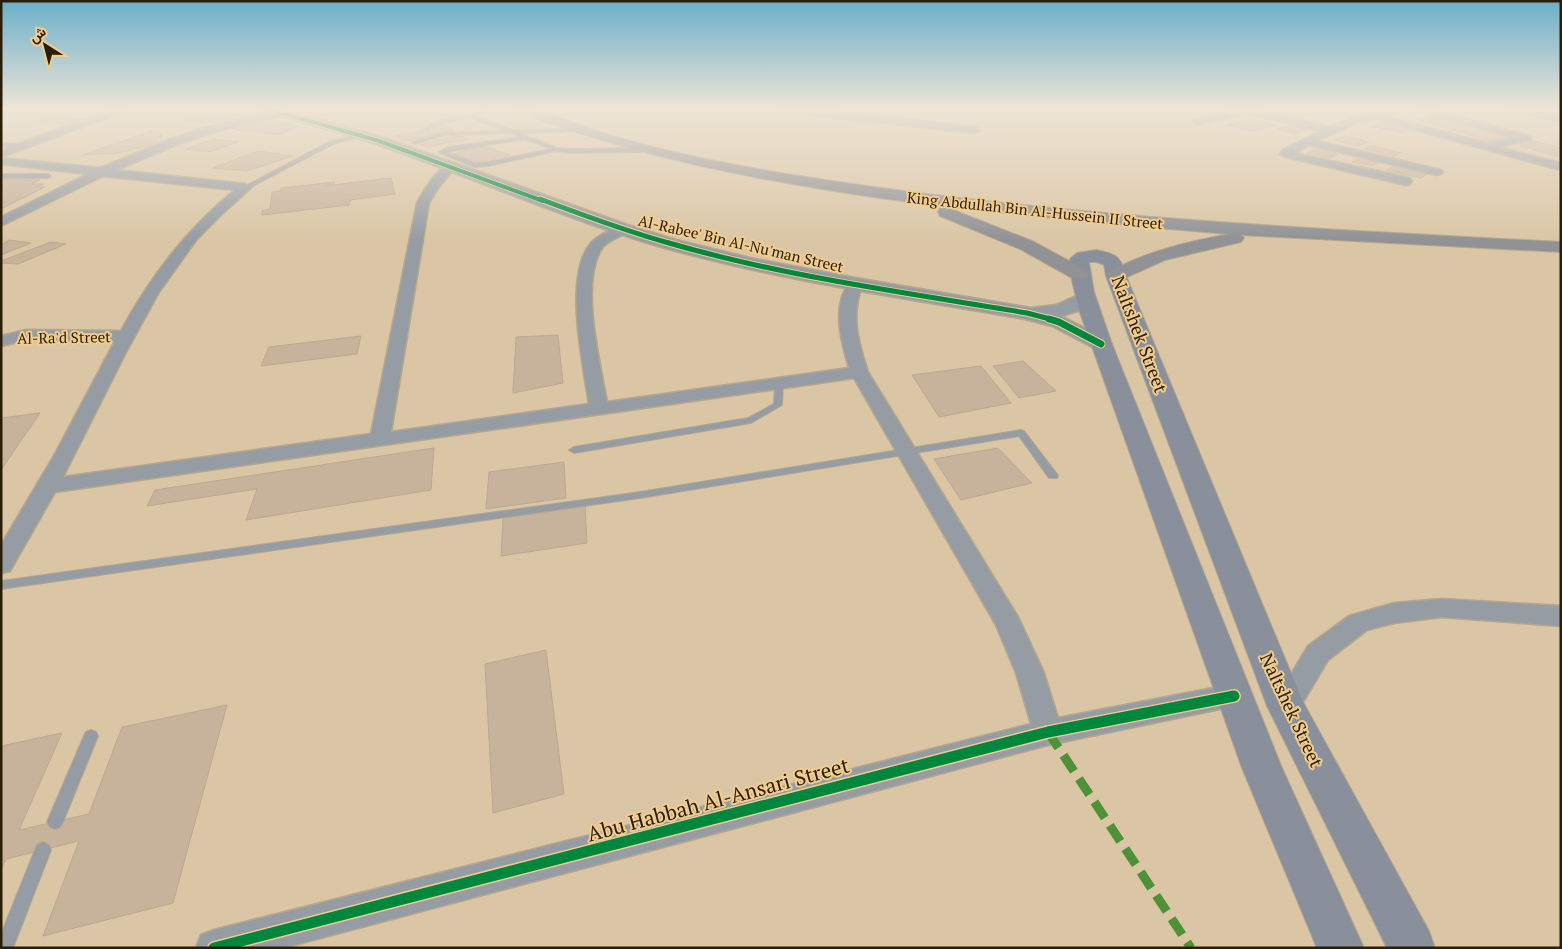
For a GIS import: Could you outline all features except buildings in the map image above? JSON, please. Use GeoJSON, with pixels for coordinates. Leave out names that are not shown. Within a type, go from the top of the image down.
{"type":"FeatureCollection","features":[{"type":"Feature","properties":{"kind":"highway","name":"King Abdullah Bin Al-Hussein II Street"},"geometry":{"type":"LineString","coordinates":[[662,152],[774,176],[890,195],[1035,212],[1271,230],[1561,247]]}},
{"type":"Feature","properties":{"kind":"highway","name":"King Abdullah Bin Al-Hussein II Street"},"geometry":{"type":"LineString","coordinates":[[714,152],[776,166],[929,189],[1011,198],[1161,211],[1561,235]]}},
{"type":"Feature","properties":{"kind":"highway"},"geometry":{"type":"LineString","coordinates":[[890,195],[946,212],[1026,245],[1082,286]]}},
{"type":"Feature","properties":{"kind":"highway"},"geometry":{"type":"LineString","coordinates":[[1116,276],[1139,264],[1169,253],[1271,230]]}},
{"type":"Feature","properties":{"kind":"main road","name":"Naltshek Street"},"geometry":{"type":"LineString","coordinates":[[1082,286],[1079,259],[1094,255],[1113,262],[1116,276],[1286,706],[1412,948]]}},
{"type":"Feature","properties":{"kind":"main road"},"geometry":{"type":"LineString","coordinates":[[1082,286],[1102,344],[1262,768],[1341,948]]}},
{"type":"Feature","properties":{"kind":"street"},"geometry":{"type":"LineString","coordinates":[[1,222],[100,172],[154,152]]}},
{"type":"Feature","properties":{"kind":"street","name":"Al-Rabee' Bin Al-Nu'man Street"},"geometry":{"type":"LineString","coordinates":[[406,152],[622,229],[671,244],[750,263],[856,284],[1027,313],[1059,322],[1102,344]]}},
{"type":"Feature","properties":{"kind":"street"},"geometry":{"type":"LineString","coordinates":[[1287,152],[1286,154],[1406,180]]}},
{"type":"Feature","properties":{"kind":"street"},"geometry":{"type":"LineString","coordinates":[[1352,152],[1437,172]]}},
{"type":"Feature","properties":{"kind":"street"},"geometry":{"type":"LineString","coordinates":[[1508,152],[1561,167]]}},
{"type":"Feature","properties":{"kind":"street"},"geometry":{"type":"LineString","coordinates":[[1,161],[244,188]]}},
{"type":"Feature","properties":{"kind":"street"},"geometry":{"type":"LineString","coordinates":[[380,440],[423,203],[433,186],[449,168]]}},
{"type":"Feature","properties":{"kind":"street"},"geometry":{"type":"LineString","coordinates":[[1,565],[48,486],[126,336],[162,272],[187,240],[225,202],[244,188]]}},
{"type":"Feature","properties":{"kind":"street"},"geometry":{"type":"LineString","coordinates":[[599,408],[585,306],[584,280],[589,258],[597,245],[622,229]]}},
{"type":"Feature","properties":{"kind":"street"},"geometry":{"type":"LineString","coordinates":[[856,284],[849,296],[846,325],[859,372],[1009,624],[1030,673],[1048,732]]}},
{"type":"Feature","properties":{"kind":"street","name":"Al-Rabee' Bin Al-Nu'man Street"},"geometry":{"type":"LineString","coordinates":[[1027,313],[1050,313],[1073,307],[1082,286]]}},
{"type":"Feature","properties":{"kind":"street","name":"Al-Ra'd Street"},"geometry":{"type":"LineString","coordinates":[[1,340],[26,335],[126,336]]}},
{"type":"Feature","properties":{"kind":"street"},"geometry":{"type":"LineString","coordinates":[[48,486],[859,372]]}},
{"type":"Feature","properties":{"kind":"street"},"geometry":{"type":"LineString","coordinates":[[1286,706],[1318,653],[1358,623],[1394,614],[1442,608],[1561,616]]}},
{"type":"Feature","properties":{"kind":"street","name":"Abu Habbah Al-Ansari Street"},"geometry":{"type":"LineString","coordinates":[[214,948],[1048,732],[1234,696]]}},
{"type":"Feature","properties":{"kind":"lane"},"geometry":{"type":"LineString","coordinates":[[244,188],[313,152]]}},
{"type":"Feature","properties":{"kind":"lane"},"geometry":{"type":"LineString","coordinates":[[443,152],[474,165],[481,165],[541,152]]}},
{"type":"Feature","properties":{"kind":"lane"},"geometry":{"type":"LineString","coordinates":[[1,176],[48,176]]}},
{"type":"Feature","properties":{"kind":"lane"},"geometry":{"type":"LineString","coordinates":[[574,450],[751,420],[778,405],[779,383]]}},
{"type":"Feature","properties":{"kind":"lane"},"geometry":{"type":"LineString","coordinates":[[1,585],[640,494],[1021,433],[1054,476]]}},
{"type":"Feature","properties":{"kind":"lane"},"geometry":{"type":"LineString","coordinates":[[55,822],[91,736]]}},
{"type":"Feature","properties":{"kind":"lane"},"geometry":{"type":"LineString","coordinates":[[4,948],[43,850]]}},
{"type":"Feature","properties":{"kind":"marked path"},"geometry":{"type":"LineString","coordinates":[[1048,732],[1191,948]]}},
{"type":"Feature","properties":{"kind":"cycle path"},"geometry":{"type":"LineString","coordinates":[[410,152],[622,229],[671,244],[750,263],[855,284],[1027,313],[1059,322],[1101,344]]}},
{"type":"Feature","properties":{"kind":"cycle path"},"geometry":{"type":"LineString","coordinates":[[214,948],[1048,732],[1234,696]]}}]}
